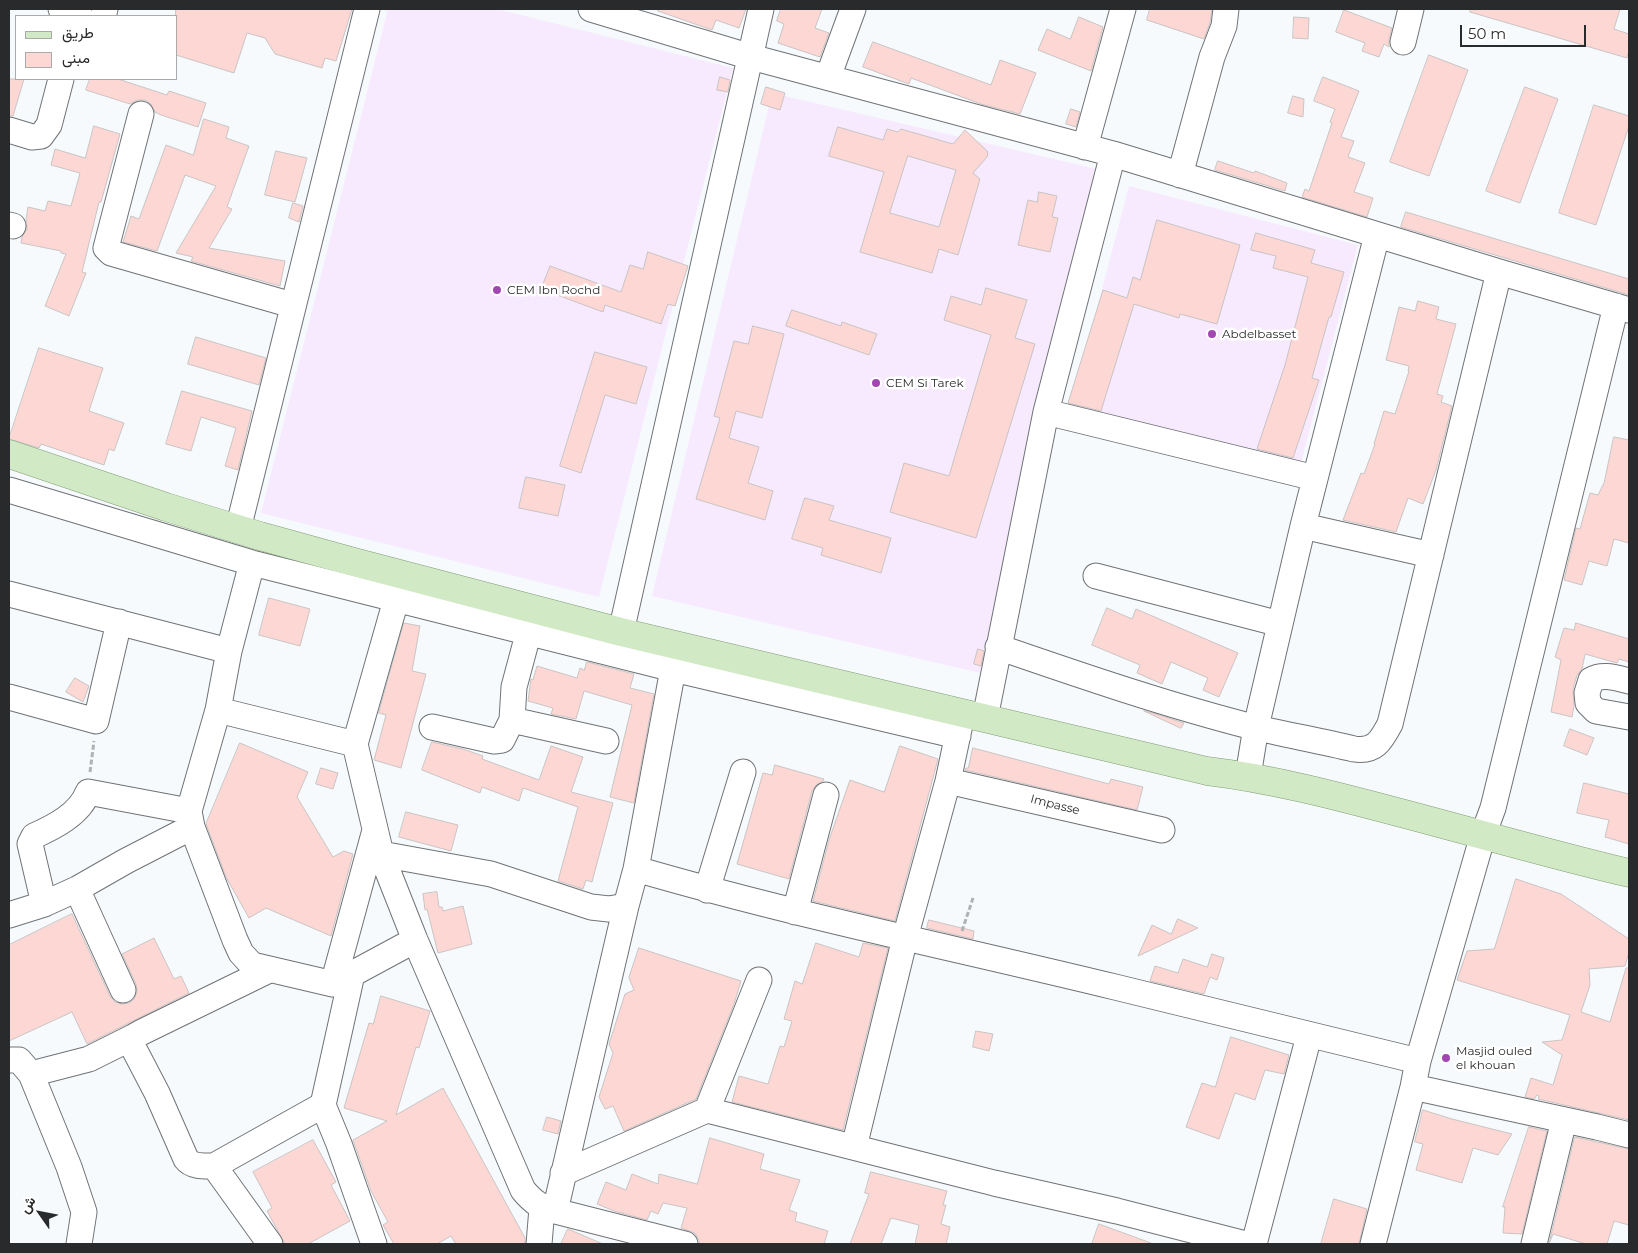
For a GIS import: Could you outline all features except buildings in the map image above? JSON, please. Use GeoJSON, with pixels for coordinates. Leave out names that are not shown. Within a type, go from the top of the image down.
{"type":"FeatureCollection","features":[{"type":"Feature","properties":{"kind":"main road"},"geometry":{"type":"LineString","coordinates":[[9,454],[238,529],[531,621],[621,632],[969,722],[1207,771],[1248,776],[1321,792],[1569,859],[1629,873]]}},
{"type":"Feature","properties":{"kind":"street"},"geometry":{"type":"LineString","coordinates":[[238,529],[292,305],[367,9]]}},
{"type":"Feature","properties":{"kind":"street"},"geometry":{"type":"LineString","coordinates":[[592,9],[751,57],[1113,154],[1622,308],[1493,808],[1483,835],[1418,1061],[1373,1244]]}},
{"type":"Feature","properties":{"kind":"street"},"geometry":{"type":"LineString","coordinates":[[621,632],[761,9]]}},
{"type":"Feature","properties":{"kind":"street"},"geometry":{"type":"LineString","coordinates":[[828,77],[854,9]]}},
{"type":"Feature","properties":{"kind":"street"},"geometry":{"type":"LineString","coordinates":[[1085,146],[1123,9]]}},
{"type":"Feature","properties":{"kind":"street"},"geometry":{"type":"LineString","coordinates":[[1180,175],[1212,57],[1224,26],[1226,9]]}},
{"type":"Feature","properties":{"kind":"street"},"geometry":{"type":"LineString","coordinates":[[1403,42],[1411,9]]}},
{"type":"Feature","properties":{"kind":"street"},"geometry":{"type":"LineString","coordinates":[[9,130],[32,137],[41,136],[49,125],[61,80]]}},
{"type":"Feature","properties":{"kind":"street"},"geometry":{"type":"LineString","coordinates":[[141,114],[106,248],[111,253],[292,305]]}},
{"type":"Feature","properties":{"kind":"street"},"geometry":{"type":"LineString","coordinates":[[854,1146],[905,938],[948,781],[998,647],[1046,412],[1113,154]]}},
{"type":"Feature","properties":{"kind":"street"},"geometry":{"type":"LineString","coordinates":[[1248,776],[1256,727],[1303,526],[1377,235]]}},
{"type":"Feature","properties":{"kind":"street"},"geometry":{"type":"LineString","coordinates":[[998,647],[1133,692],[1256,727],[1364,750],[1372,748],[1382,740],[1390,724],[1499,272]]}},
{"type":"Feature","properties":{"kind":"street"},"geometry":{"type":"LineString","coordinates":[[1046,412],[1315,478]]}},
{"type":"Feature","properties":{"kind":"street"},"geometry":{"type":"LineString","coordinates":[[9,490],[252,563],[396,600],[531,621],[673,669],[969,722]]}},
{"type":"Feature","properties":{"kind":"street"},"geometry":{"type":"LineString","coordinates":[[1303,526],[1431,555]]}},
{"type":"Feature","properties":{"kind":"street"},"geometry":{"type":"LineString","coordinates":[[252,563],[229,651],[218,710],[190,819],[235,940],[241,953],[252,965],[269,970],[343,979],[416,940]]}},
{"type":"Feature","properties":{"kind":"street"},"geometry":{"type":"LineString","coordinates":[[1096,576],[1280,624]]}},
{"type":"Feature","properties":{"kind":"street"},"geometry":{"type":"LineString","coordinates":[[9,594],[229,651]]}},
{"type":"Feature","properties":{"kind":"street"},"geometry":{"type":"LineString","coordinates":[[396,600],[355,744],[381,854],[523,1190],[532,1201],[548,1209],[685,1244]]}},
{"type":"Feature","properties":{"kind":"street"},"geometry":{"type":"LineString","coordinates":[[432,727],[494,741],[502,740],[512,720],[514,687],[531,621]]}},
{"type":"Feature","properties":{"kind":"street"},"geometry":{"type":"LineString","coordinates":[[9,696],[96,722],[120,622]]}},
{"type":"Feature","properties":{"kind":"street"},"geometry":{"type":"LineString","coordinates":[[538,1244],[548,1209],[563,1173],[636,869],[673,669]]}},
{"type":"Feature","properties":{"kind":"street"},"geometry":{"type":"LineString","coordinates":[[1629,681],[1597,676],[1590,680],[1587,693],[1588,703],[1596,711],[1629,717]]}},
{"type":"Feature","properties":{"kind":"street"},"geometry":{"type":"LineString","coordinates":[[218,710],[355,744]]}},
{"type":"Feature","properties":{"kind":"street"},"geometry":{"type":"LineString","coordinates":[[512,720],[606,741]]}},
{"type":"Feature","properties":{"kind":"street"},"geometry":{"type":"LineString","coordinates":[[707,890],[743,772]]}},
{"type":"Feature","properties":{"kind":"street","name":"Impasse"},"geometry":{"type":"LineString","coordinates":[[948,781],[1162,830]]}},
{"type":"Feature","properties":{"kind":"street"},"geometry":{"type":"LineString","coordinates":[[44,904],[30,844],[34,836],[57,826],[84,802],[88,792],[190,819]]}},
{"type":"Feature","properties":{"kind":"street"},"geometry":{"type":"LineString","coordinates":[[795,912],[826,795]]}},
{"type":"Feature","properties":{"kind":"street"},"geometry":{"type":"LineString","coordinates":[[9,915],[44,904],[77,889],[126,861],[190,819]]}},
{"type":"Feature","properties":{"kind":"street"},"geometry":{"type":"LineString","coordinates":[[374,830],[343,979],[323,1106],[339,1144],[374,1244]]}},
{"type":"Feature","properties":{"kind":"street"},"geometry":{"type":"LineString","coordinates":[[381,854],[491,874],[591,906],[609,909],[626,906]]}},
{"type":"Feature","properties":{"kind":"street"},"geometry":{"type":"LineString","coordinates":[[636,869],[707,890],[795,912],[1116,986],[1309,1036],[1418,1061]]}},
{"type":"Feature","properties":{"kind":"street"},"geometry":{"type":"LineString","coordinates":[[77,889],[123,990]]}},
{"type":"Feature","properties":{"kind":"street"},"geometry":{"type":"LineString","coordinates":[[30,1074],[89,1059],[269,970]]}},
{"type":"Feature","properties":{"kind":"street"},"geometry":{"type":"LineString","coordinates":[[707,1110],[759,980]]}},
{"type":"Feature","properties":{"kind":"street"},"geometry":{"type":"LineString","coordinates":[[1254,1244],[1309,1036]]}},
{"type":"Feature","properties":{"kind":"street"},"geometry":{"type":"LineString","coordinates":[[133,1037],[131,1042],[133,1047],[189,1163],[214,1166],[323,1106]]}},
{"type":"Feature","properties":{"kind":"street"},"geometry":{"type":"LineString","coordinates":[[9,1060],[19,1060],[30,1074],[69,1168],[84,1212],[79,1244]]}},
{"type":"Feature","properties":{"kind":"street"},"geometry":{"type":"LineString","coordinates":[[1413,1087],[1629,1135]]}},
{"type":"Feature","properties":{"kind":"street"},"geometry":{"type":"LineString","coordinates":[[563,1173],[707,1110],[994,1183],[1117,1211],[1246,1244]]}},
{"type":"Feature","properties":{"kind":"street"},"geometry":{"type":"LineString","coordinates":[[1534,1244],[1564,1120]]}},
{"type":"Feature","properties":{"kind":"street"},"geometry":{"type":"LineString","coordinates":[[214,1166],[270,1244]]}},
{"type":"Feature","properties":{"kind":"path"},"geometry":{"type":"LineString","coordinates":[[88,792],[96,722]]}},
{"type":"Feature","properties":{"kind":"path"},"geometry":{"type":"LineString","coordinates":[[955,950],[973,898]]}},
{"type":"Feature","properties":{"kind":"shaded area","name":"CEM Ibn Rochd"},"geometry":{"type":"Polygon","coordinates":[[[388,9],[497,9],[733,68],[599,597],[261,513],[388,9]]]}},
{"type":"Feature","properties":{"kind":"shaded area","name":"CEM Si Tarek"},"geometry":{"type":"Polygon","coordinates":[[[772,93],[1101,170],[980,673],[652,596],[772,93]]]}},
{"type":"Feature","properties":{"kind":"shaded area","name":"Abdelbasset"},"geometry":{"type":"Polygon","coordinates":[[[1129,186],[1358,245],[1296,482],[1067,423],[1129,186]]]}},
{"type":"Feature","properties":{"kind":"place","name":"CEM Ibn Rochd"},"geometry":{"type":"Point","coordinates":[497,290]}},
{"type":"Feature","properties":{"kind":"place","name":"Abdelbasset"},"geometry":{"type":"Point","coordinates":[1212,334]}},
{"type":"Feature","properties":{"kind":"place","name":"CEM Si Tarek"},"geometry":{"type":"Point","coordinates":[876,383]}},
{"type":"Feature","properties":{"kind":"place","name":"Masjid ouled el khouan"},"geometry":{"type":"Point","coordinates":[1446,1058]}}]}
